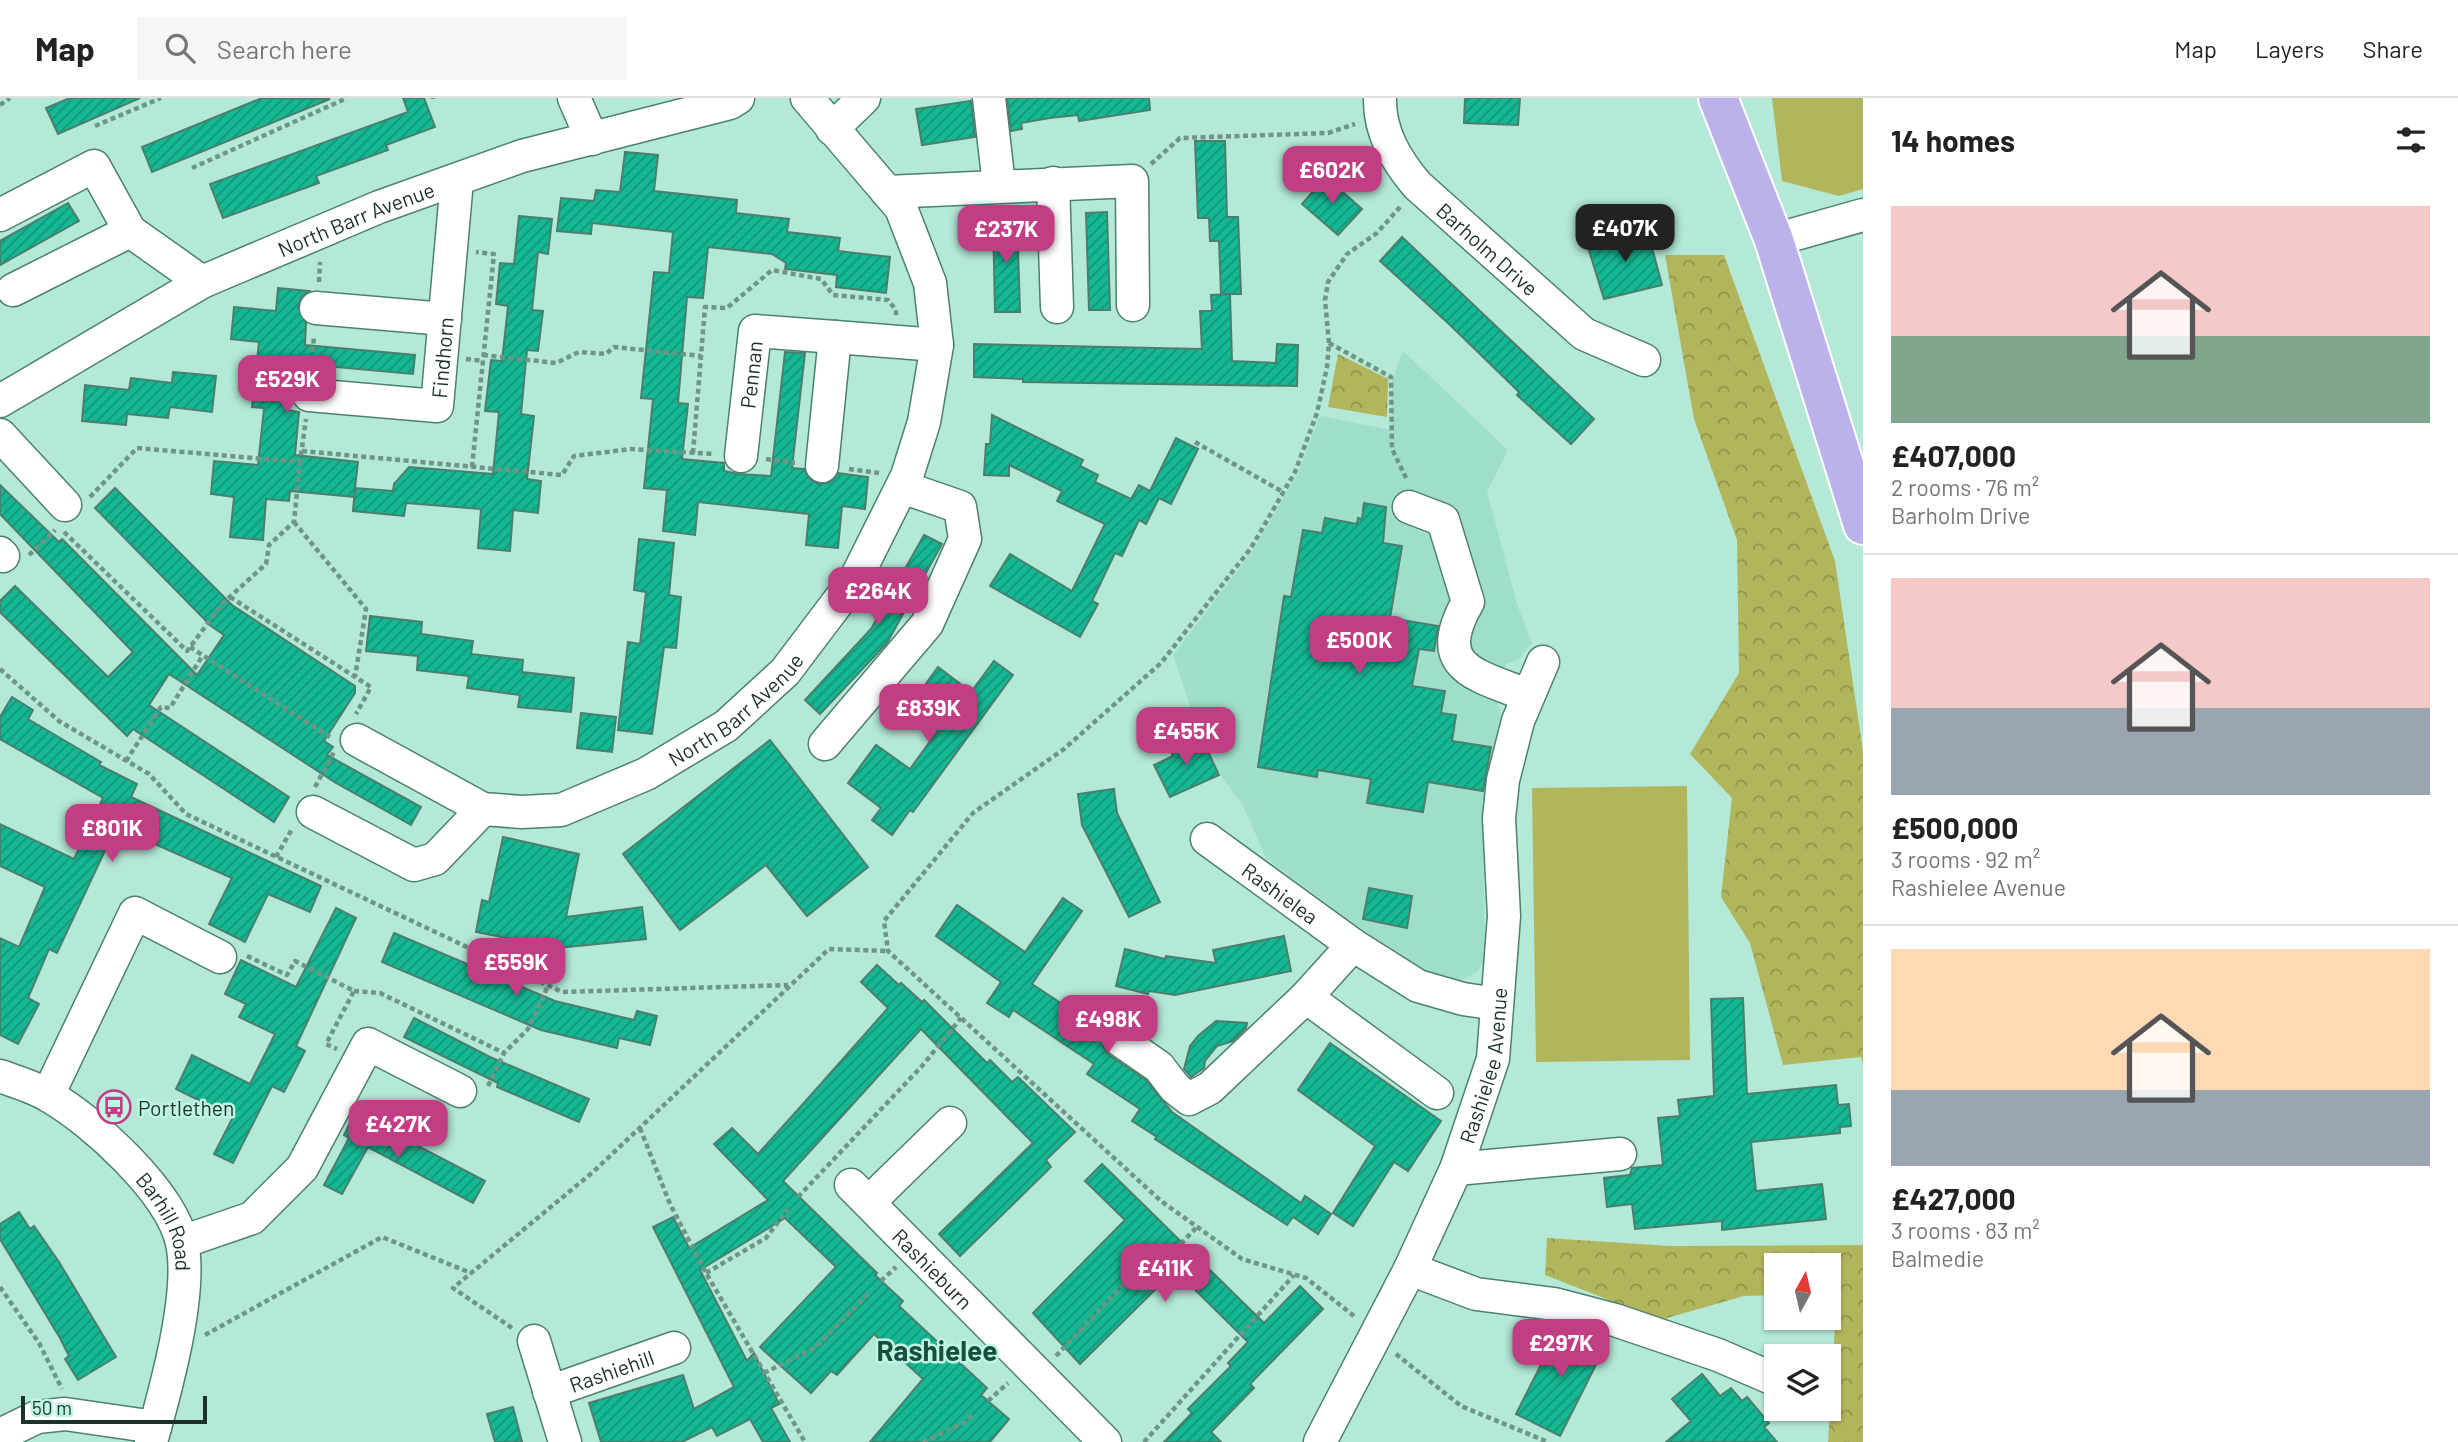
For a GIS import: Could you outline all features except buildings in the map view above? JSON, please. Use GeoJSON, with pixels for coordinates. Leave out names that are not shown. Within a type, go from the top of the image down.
{"type":"FeatureCollection","features":[{"type":"Feature","properties":{"kind":"main road"},"geometry":{"type":"LineString","coordinates":[[1718,98],[1773,240],[1863,525]]}},
{"type":"Feature","properties":{"kind":"street"},"geometry":{"type":"LineString","coordinates":[[574,98],[592,139]]}},
{"type":"Feature","properties":{"kind":"street","name":"North Barr Avenue"},"geometry":{"type":"LineString","coordinates":[[0,401],[202,282],[379,207],[522,156],[738,98]]}},
{"type":"Feature","properties":{"kind":"street","name":"North Barr Avenue"},"geometry":{"type":"LineString","coordinates":[[356,728],[483,809],[522,813],[561,810],[646,774],[726,726],[785,672],[856,578],[904,482],[924,422],[937,345],[930,282],[901,208],[807,98]]}},
{"type":"Feature","properties":{"kind":"street"},"geometry":{"type":"LineString","coordinates":[[832,129],[864,98]]}},
{"type":"Feature","properties":{"kind":"street"},"geometry":{"type":"LineString","coordinates":[[989,98],[999,186]]}},
{"type":"Feature","properties":{"kind":"street","name":"Barholm Drive"},"geometry":{"type":"LineString","coordinates":[[1380,107],[1397,162],[1417,185],[1584,334],[1644,360]]}},
{"type":"Feature","properties":{"kind":"street"},"geometry":{"type":"LineString","coordinates":[[0,215],[94,166],[130,231],[202,282]]}},
{"type":"Feature","properties":{"kind":"street","name":"Findhorn"},"geometry":{"type":"LineString","coordinates":[[309,395],[437,406],[457,180]]}},
{"type":"Feature","properties":{"kind":"street"},"geometry":{"type":"LineString","coordinates":[[887,192],[1132,181],[1133,305]]}},
{"type":"Feature","properties":{"kind":"street"},"geometry":{"type":"LineString","coordinates":[[1053,183],[1056,307]]}},
{"type":"Feature","properties":{"kind":"street"},"geometry":{"type":"LineString","coordinates":[[1773,240],[1863,215]]}},
{"type":"Feature","properties":{"kind":"street"},"geometry":{"type":"LineString","coordinates":[[13,290],[130,231]]}},
{"type":"Feature","properties":{"kind":"street"},"geometry":{"type":"LineString","coordinates":[[316,308],[445,320]]}},
{"type":"Feature","properties":{"kind":"street","name":"Pennan"},"geometry":{"type":"LineString","coordinates":[[741,456],[755,331],[937,345]]}},
{"type":"Feature","properties":{"kind":"street"},"geometry":{"type":"LineString","coordinates":[[822,466],[835,337]]}},
{"type":"Feature","properties":{"kind":"street"},"geometry":{"type":"LineString","coordinates":[[0,435],[74,504]]}},
{"type":"Feature","properties":{"kind":"street"},"geometry":{"type":"LineString","coordinates":[[825,744],[927,624],[965,539],[960,507],[904,482]]}},
{"type":"Feature","properties":{"kind":"street"},"geometry":{"type":"LineString","coordinates":[[1409,507],[1443,520],[1468,602],[1460,616],[1455,638],[1455,652],[1461,665],[1471,674],[1527,695]]}},
{"type":"Feature","properties":{"kind":"street","name":"Rashielee Avenue"},"geometry":{"type":"LineString","coordinates":[[1320,1442],[1410,1269],[1456,1169],[1493,1059],[1504,916],[1499,817],[1503,780],[1527,695],[1542,663]]}},
{"type":"Feature","properties":{"kind":"street"},"geometry":{"type":"LineString","coordinates":[[307,808],[414,865],[435,859],[483,809]]}},
{"type":"Feature","properties":{"kind":"street","name":"Rashielea"},"geometry":{"type":"LineString","coordinates":[[1207,839],[1353,945],[1418,986],[1463,999],[1497,1004]]}},
{"type":"Feature","properties":{"kind":"street"},"geometry":{"type":"LineString","coordinates":[[48,1095],[135,913],[220,957]]}},
{"type":"Feature","properties":{"kind":"street"},"geometry":{"type":"LineString","coordinates":[[1120,1040],[1159,1067],[1175,1088],[1189,1099],[1210,1088],[1306,997],[1353,945]]}},
{"type":"Feature","properties":{"kind":"street"},"geometry":{"type":"LineString","coordinates":[[1306,997],[1437,1093]]}},
{"type":"Feature","properties":{"kind":"street"},"geometry":{"type":"LineString","coordinates":[[182,1242],[252,1218],[302,1168],[368,1044],[460,1091]]}},
{"type":"Feature","properties":{"kind":"street","name":"Barhill Road"},"geometry":{"type":"LineString","coordinates":[[0,1076],[48,1095],[99,1129],[160,1198],[182,1242],[183,1287],[172,1356],[153,1435]]}},
{"type":"Feature","properties":{"kind":"street","name":"Rashieburn"},"geometry":{"type":"LineString","coordinates":[[950,1123],[860,1194],[1105,1442]]}},
{"type":"Feature","properties":{"kind":"street"},"geometry":{"type":"LineString","coordinates":[[1456,1169],[1620,1154]]}},
{"type":"Feature","properties":{"kind":"street"},"geometry":{"type":"LineString","coordinates":[[1410,1269],[1476,1294],[1554,1304],[1615,1320],[1718,1355],[1764,1375]]}},
{"type":"Feature","properties":{"kind":"street","name":"Rashiehill"},"geometry":{"type":"LineString","coordinates":[[534,1341],[565,1442]]}},
{"type":"Feature","properties":{"kind":"street","name":"Rashiehill"},"geometry":{"type":"LineString","coordinates":[[549,1392],[674,1348]]}},
{"type":"Feature","properties":{"kind":"street"},"geometry":{"type":"LineString","coordinates":[[0,1435],[37,1417],[65,1414],[153,1435]]}},
{"type":"Feature","properties":{"kind":"path"},"geometry":{"type":"LineString","coordinates":[[0,105],[10,98]]}},
{"type":"Feature","properties":{"kind":"path"},"geometry":{"type":"LineString","coordinates":[[95,126],[161,98]]}},
{"type":"Feature","properties":{"kind":"path"},"geometry":{"type":"LineString","coordinates":[[192,168],[347,98]]}},
{"type":"Feature","properties":{"kind":"path"},"geometry":{"type":"LineString","coordinates":[[1132,181],[1180,138],[1328,133],[1380,107]]}},
{"type":"Feature","properties":{"kind":"path"},"geometry":{"type":"LineString","coordinates":[[1361,1321],[1306,1278],[1242,1259],[1161,1201],[888,951],[884,921],[974,813],[1064,749],[1161,663],[1251,548],[1283,492],[1317,413],[1328,367],[1325,300],[1328,282],[1347,254],[1377,233],[1417,185]]}},
{"type":"Feature","properties":{"kind":"path"},"geometry":{"type":"LineString","coordinates":[[451,250],[494,254],[472,467]]}},
{"type":"Feature","properties":{"kind":"path"},"geometry":{"type":"LineString","coordinates":[[1329,343],[1391,377],[1392,449],[1412,490],[1409,507]]}},
{"type":"Feature","properties":{"kind":"path"},"geometry":{"type":"LineString","coordinates":[[483,355],[556,363],[579,352],[606,354],[614,347],[701,356]]}},
{"type":"Feature","properties":{"kind":"path"},"geometry":{"type":"LineString","coordinates":[[9,556],[59,527],[187,651],[230,597],[266,564],[269,545],[294,522],[309,395]]}},
{"type":"Feature","properties":{"kind":"path"},"geometry":{"type":"LineString","coordinates":[[1195,442],[1283,492]]}},
{"type":"Feature","properties":{"kind":"path"},"geometry":{"type":"LineString","coordinates":[[74,504],[137,448],[300,461]]}},
{"type":"Feature","properties":{"kind":"path"},"geometry":{"type":"LineString","coordinates":[[302,451],[562,475],[574,456],[631,449],[741,456],[822,466],[904,482]]}},
{"type":"Feature","properties":{"kind":"path"},"geometry":{"type":"LineString","coordinates":[[294,522],[366,608],[355,677]]}},
{"type":"Feature","properties":{"kind":"path"},"geometry":{"type":"LineString","coordinates":[[230,597],[371,687],[356,728]]}},
{"type":"Feature","properties":{"kind":"path"},"geometry":{"type":"LineString","coordinates":[[190,647],[339,743],[307,808],[276,857]]}},
{"type":"Feature","properties":{"kind":"path"},"geometry":{"type":"LineString","coordinates":[[126,761],[162,707],[170,708],[203,655]]}},
{"type":"Feature","properties":{"kind":"path"},"geometry":{"type":"LineString","coordinates":[[0,669],[59,722],[149,774],[186,814],[562,992],[788,985]]}},
{"type":"Feature","properties":{"kind":"path"},"geometry":{"type":"LineString","coordinates":[[534,1341],[486,1313],[453,1288],[593,1172],[829,949],[888,951]]}},
{"type":"Feature","properties":{"kind":"path"},"geometry":{"type":"LineString","coordinates":[[220,957],[235,967],[242,953],[287,975],[295,961],[354,991],[380,993],[504,1053]]}},
{"type":"Feature","properties":{"kind":"path"},"geometry":{"type":"LineString","coordinates":[[460,1091],[480,1101],[504,1053],[528,1028],[548,986]]}},
{"type":"Feature","properties":{"kind":"path"},"geometry":{"type":"LineString","coordinates":[[354,991],[326,1044],[360,1060]]}},
{"type":"Feature","properties":{"kind":"path"},"geometry":{"type":"LineString","coordinates":[[798,1197],[922,1066],[961,1018]]}},
{"type":"Feature","properties":{"kind":"path"},"geometry":{"type":"LineString","coordinates":[[640,1127],[670,1204],[706,1273],[806,1442]]}},
{"type":"Feature","properties":{"kind":"path"},"geometry":{"type":"LineString","coordinates":[[706,1273],[766,1238],[788,1209]]}},
{"type":"Feature","properties":{"kind":"path"},"geometry":{"type":"LineString","coordinates":[[1038,1374],[1134,1273],[1166,1259],[1196,1228]]}},
{"type":"Feature","properties":{"kind":"path"},"geometry":{"type":"LineString","coordinates":[[172,1356],[188,1344],[382,1237],[471,1273]]}},
{"type":"Feature","properties":{"kind":"path"},"geometry":{"type":"LineString","coordinates":[[1144,1442],[1294,1275]]}},
{"type":"Feature","properties":{"kind":"path"},"geometry":{"type":"LineString","coordinates":[[0,1287],[39,1343],[62,1388],[65,1414]]}},
{"type":"Feature","properties":{"kind":"path"},"geometry":{"type":"LineString","coordinates":[[764,1373],[816,1347],[868,1294]]}},
{"type":"Feature","properties":{"kind":"path"},"geometry":{"type":"LineString","coordinates":[[1395,1354],[1461,1406],[1548,1442]]}},
{"type":"Feature","properties":{"kind":"path"},"geometry":{"type":"LineString","coordinates":[[923,1442],[965,1422],[974,1414]]}},
{"type":"Feature","properties":{"kind":"shaded area"},"geometry":{"type":"Polygon","coordinates":[[[1403,351],[1508,450],[1487,492],[1517,604],[1532,643],[1518,660],[1506,664],[1496,695],[1502,718],[1483,826],[1485,959],[1477,972],[1462,980],[1436,979],[1412,967],[1266,858],[1244,808],[1219,772],[1198,730],[1173,655],[1254,549],[1299,471],[1318,420],[1322,416],[1391,430],[1392,380],[1403,351]]]}},
{"type":"Feature","properties":{"kind":"green space"},"geometry":{"type":"Polygon","coordinates":[[[1772,98],[1863,98],[1863,189],[1839,196],[1782,181],[1772,98]]]}},
{"type":"Feature","properties":{"kind":"green space"},"geometry":{"type":"Polygon","coordinates":[[[1665,255],[1724,255],[1835,561],[1863,751],[1863,1065],[1861,1057],[1783,1065],[1750,943],[1721,897],[1732,798],[1690,754],[1739,673],[1737,540],[1694,419],[1665,255]]]}},
{"type":"Feature","properties":{"kind":"green space"},"geometry":{"type":"Polygon","coordinates":[[[1338,354],[1388,379],[1387,417],[1328,407],[1338,354]]]}},
{"type":"Feature","properties":{"kind":"green space"},"geometry":{"type":"Polygon","coordinates":[[[1687,786],[1690,1060],[1536,1062],[1532,788],[1687,786]]]}},
{"type":"Feature","properties":{"kind":"green space"},"geometry":{"type":"Polygon","coordinates":[[[1547,1238],[1670,1246],[1863,1245],[1863,1442],[1828,1442],[1829,1421],[1841,1421],[1841,1344],[1834,1344],[1835,1330],[1841,1330],[1841,1253],[1764,1253],[1764,1295],[1744,1296],[1660,1320],[1545,1275],[1547,1238]]]}},
{"type":"Feature","properties":{"kind":"place","name":"Portlethen"},"geometry":{"type":"Point","coordinates":[114,1107]}},
{"type":"Feature","properties":{"kind":"district","name":"Rashielee"},"geometry":{"type":"Point","coordinates":[937,1350]}}]}
